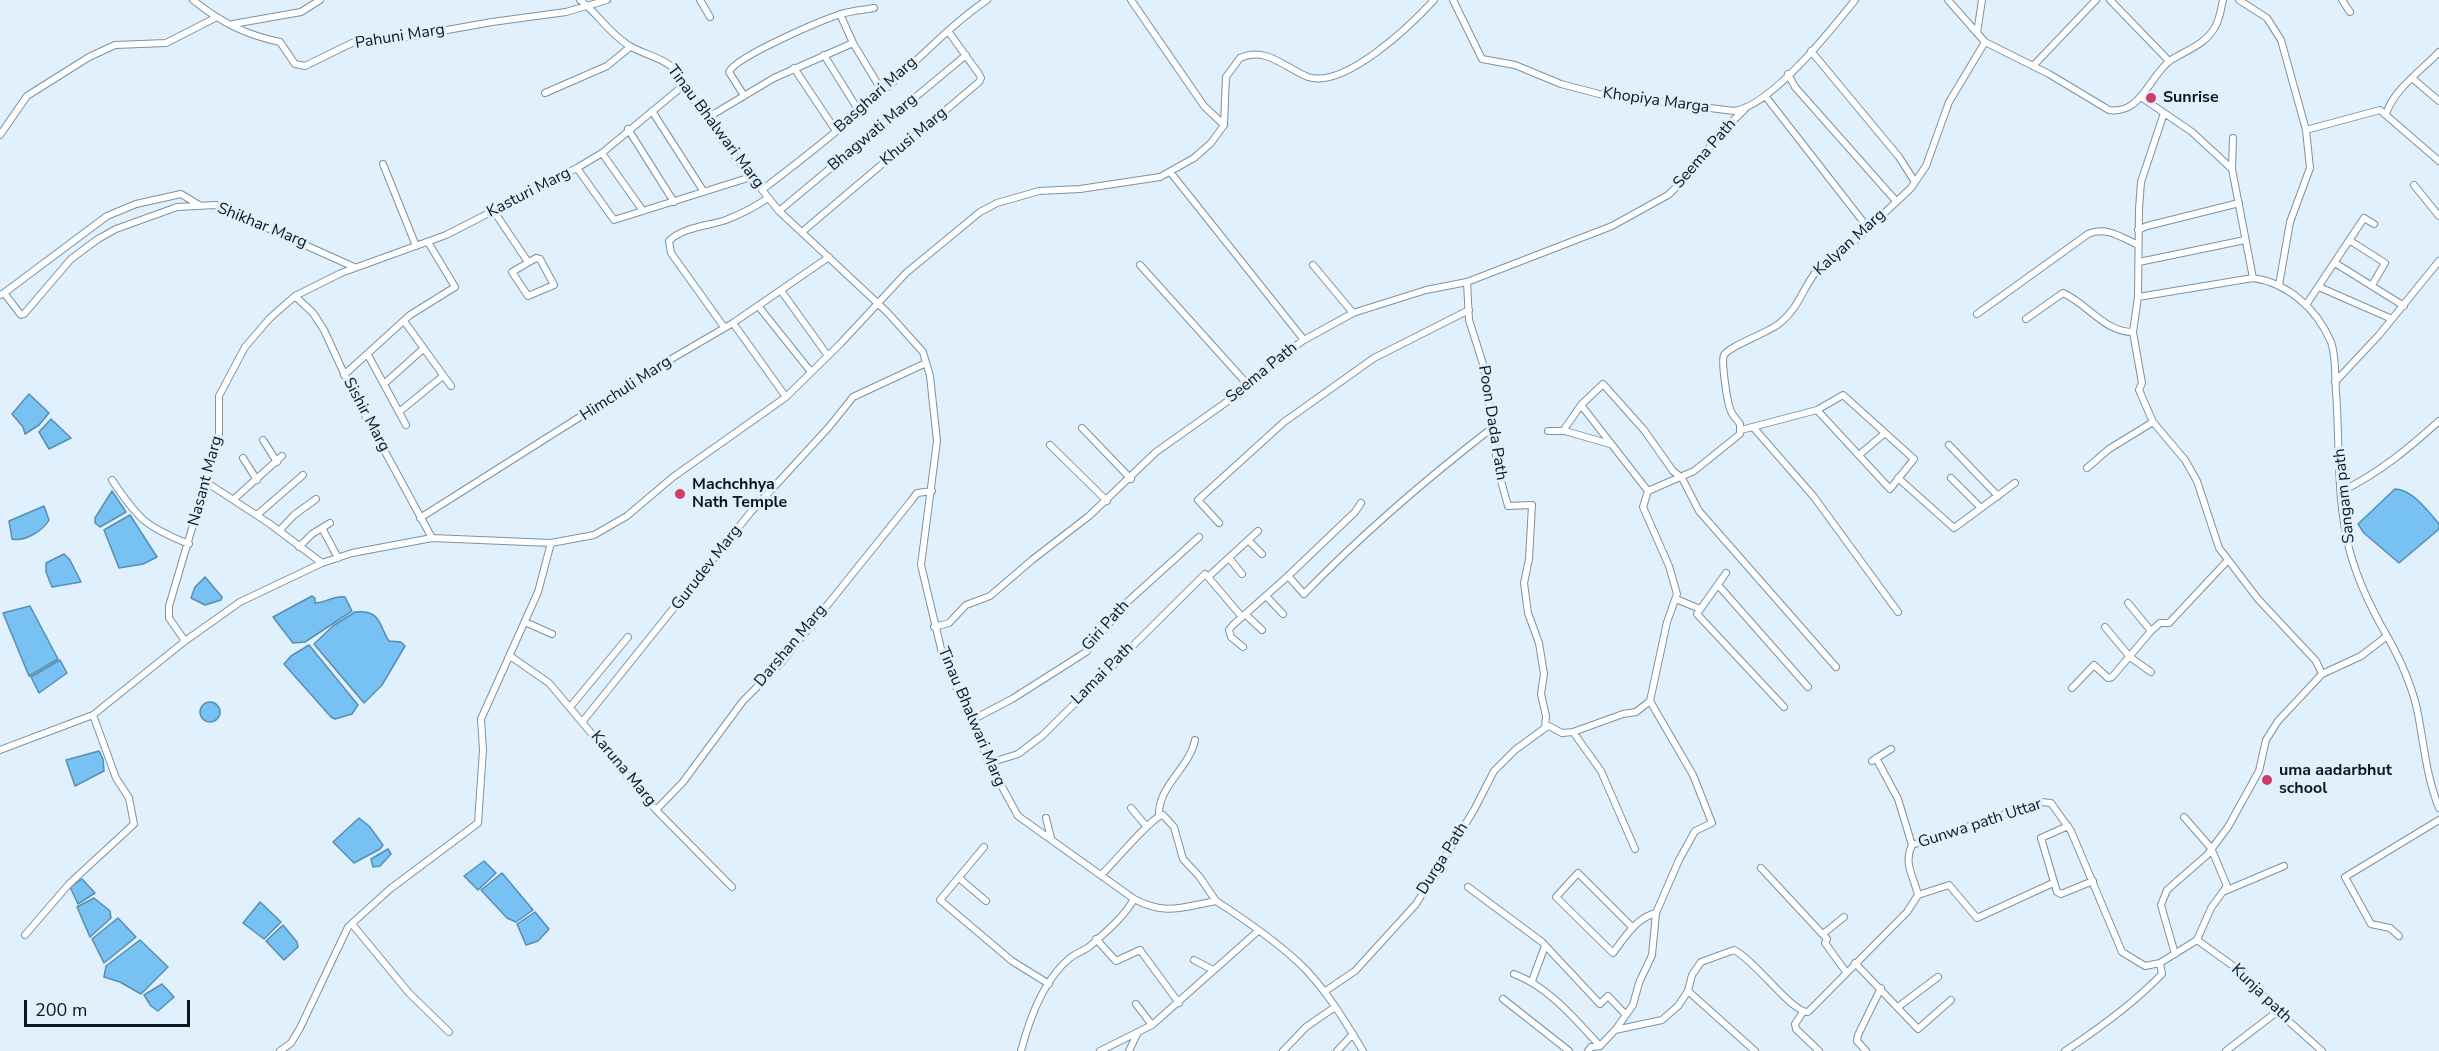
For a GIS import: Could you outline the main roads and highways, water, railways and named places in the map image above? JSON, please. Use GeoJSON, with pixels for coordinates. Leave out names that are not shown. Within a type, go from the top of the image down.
{"type":"FeatureCollection","features":[{"type":"Feature","properties":{"kind":"water"},"geometry":{"type":"Polygon","coordinates":[[[29,394],[49,413],[39,425],[25,434],[23,427],[12,414],[29,394]]]}},
{"type":"Feature","properties":{"kind":"water"},"geometry":{"type":"Polygon","coordinates":[[[51,419],[71,438],[49,449],[39,432],[51,419]]]}},
{"type":"Feature","properties":{"kind":"water"},"geometry":{"type":"Polygon","coordinates":[[[2395,489],[2414,497],[2439,524],[2439,529],[2399,563],[2364,533],[2358,524],[2395,489]]]}},
{"type":"Feature","properties":{"kind":"water"},"geometry":{"type":"Polygon","coordinates":[[[112,491],[126,512],[100,527],[95,523],[95,518],[112,491]]]}},
{"type":"Feature","properties":{"kind":"water"},"geometry":{"type":"Polygon","coordinates":[[[44,506],[49,520],[42,528],[33,535],[22,539],[12,539],[9,521],[44,506]]]}},
{"type":"Feature","properties":{"kind":"water"},"geometry":{"type":"Polygon","coordinates":[[[130,515],[157,557],[143,564],[119,568],[104,530],[130,515]]]}},
{"type":"Feature","properties":{"kind":"water"},"geometry":{"type":"Polygon","coordinates":[[[64,554],[70,560],[81,582],[52,587],[46,572],[46,563],[64,554]]]}},
{"type":"Feature","properties":{"kind":"water"},"geometry":{"type":"Polygon","coordinates":[[[205,577],[222,597],[221,600],[205,605],[191,598],[195,587],[205,577]]]}},
{"type":"Feature","properties":{"kind":"water"},"geometry":{"type":"Polygon","coordinates":[[[312,596],[315,598],[315,603],[345,597],[352,611],[305,642],[293,643],[273,617],[312,596]]]}},
{"type":"Feature","properties":{"kind":"water"},"geometry":{"type":"Polygon","coordinates":[[[30,606],[58,659],[29,676],[3,613],[30,606]]]}},
{"type":"Feature","properties":{"kind":"water"},"geometry":{"type":"Polygon","coordinates":[[[355,612],[370,613],[375,616],[389,641],[401,642],[405,646],[382,685],[364,703],[314,644],[333,626],[355,612]]]}},
{"type":"Feature","properties":{"kind":"water"},"geometry":{"type":"Polygon","coordinates":[[[309,645],[358,705],[352,714],[335,719],[331,717],[284,664],[291,656],[309,645]]]}},
{"type":"Feature","properties":{"kind":"water"},"geometry":{"type":"Polygon","coordinates":[[[60,660],[67,673],[39,693],[31,677],[60,660]]]}},
{"type":"Feature","properties":{"kind":"water"},"geometry":{"type":"Polygon","coordinates":[[[206,702],[214,702],[220,708],[220,716],[214,722],[206,722],[200,716],[200,708],[206,702]]]}},
{"type":"Feature","properties":{"kind":"water"},"geometry":{"type":"Polygon","coordinates":[[[99,751],[103,759],[104,771],[75,786],[66,760],[99,751]]]}},
{"type":"Feature","properties":{"kind":"water"},"geometry":{"type":"Polygon","coordinates":[[[359,818],[369,826],[383,845],[380,849],[354,863],[333,842],[359,818]]]}},
{"type":"Feature","properties":{"kind":"water"},"geometry":{"type":"Polygon","coordinates":[[[388,849],[391,854],[380,866],[373,867],[371,859],[388,849]]]}},
{"type":"Feature","properties":{"kind":"water"},"geometry":{"type":"Polygon","coordinates":[[[484,861],[496,873],[478,890],[464,876],[484,861]]]}},
{"type":"Feature","properties":{"kind":"water"},"geometry":{"type":"Polygon","coordinates":[[[502,873],[533,910],[516,922],[507,918],[481,890],[502,873]]]}},
{"type":"Feature","properties":{"kind":"water"},"geometry":{"type":"Polygon","coordinates":[[[82,879],[95,893],[78,904],[70,887],[82,879]]]}},
{"type":"Feature","properties":{"kind":"water"},"geometry":{"type":"Polygon","coordinates":[[[94,898],[110,911],[111,918],[90,937],[77,907],[94,898]]]}},
{"type":"Feature","properties":{"kind":"water"},"geometry":{"type":"Polygon","coordinates":[[[260,902],[281,922],[264,939],[243,923],[260,902]]]}},
{"type":"Feature","properties":{"kind":"water"},"geometry":{"type":"Polygon","coordinates":[[[535,912],[549,929],[538,941],[526,945],[517,924],[535,912]]]}},
{"type":"Feature","properties":{"kind":"water"},"geometry":{"type":"Polygon","coordinates":[[[118,918],[136,937],[104,963],[92,939],[118,918]]]}},
{"type":"Feature","properties":{"kind":"water"},"geometry":{"type":"Polygon","coordinates":[[[283,925],[297,942],[298,947],[284,960],[266,941],[283,925]]]}},
{"type":"Feature","properties":{"kind":"water"},"geometry":{"type":"Polygon","coordinates":[[[140,940],[168,967],[141,994],[120,982],[104,977],[106,966],[140,940]]]}},
{"type":"Feature","properties":{"kind":"water"},"geometry":{"type":"Polygon","coordinates":[[[162,984],[174,997],[158,1011],[151,1006],[144,995],[162,984]]]}},
{"type":"Feature","properties":{"kind":"place","name":"Sunrise"},"geometry":{"type":"Point","coordinates":[2151,98]}},
{"type":"Feature","properties":{"kind":"place","name":"Machchhya Nath Temple"},"geometry":{"type":"Point","coordinates":[680,494]}},
{"type":"Feature","properties":{"kind":"place","name":"uma aadarbhut school"},"geometry":{"type":"Point","coordinates":[2267,780]}}]}
